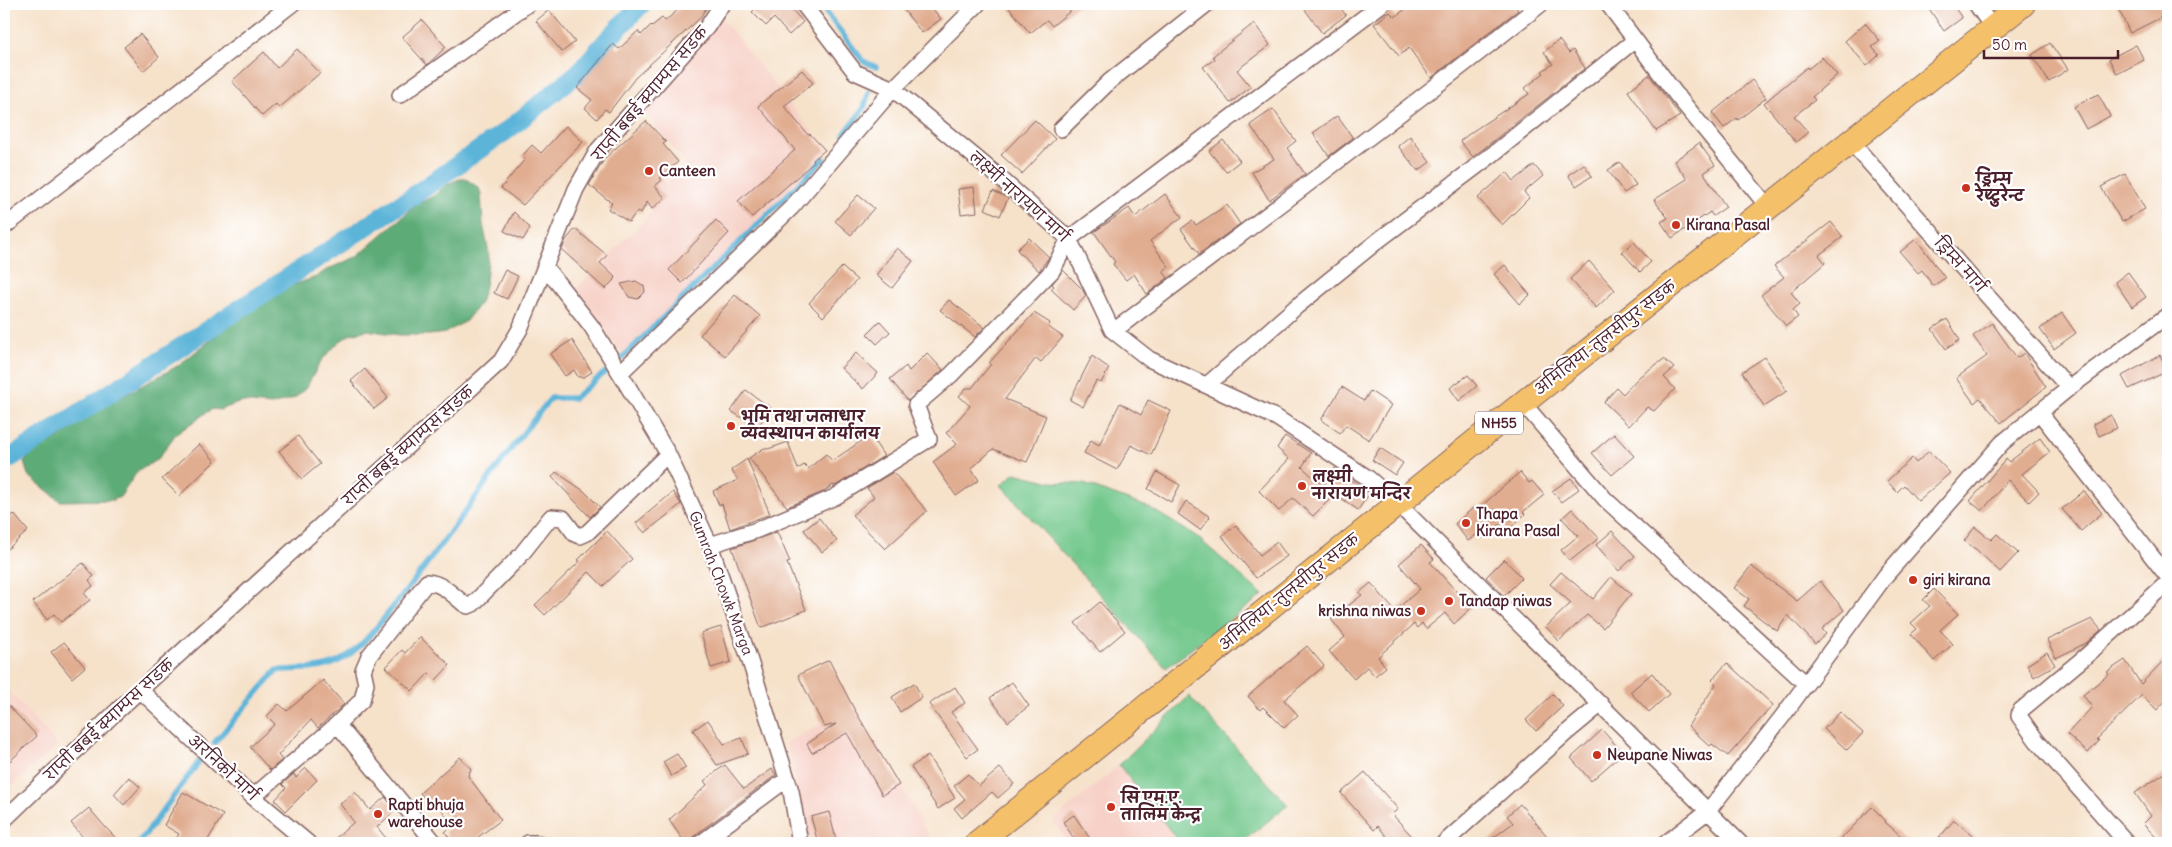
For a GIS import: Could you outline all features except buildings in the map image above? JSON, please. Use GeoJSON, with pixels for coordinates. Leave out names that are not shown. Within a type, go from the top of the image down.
{"type":"FeatureCollection","features":[{"type":"Feature","properties":{"kind":"main road","name":"अमिलिया-तुलसीपुर सडक"},"geometry":{"type":"LineString","coordinates":[[977,843],[1399,505],[1523,403],[2023,4]]}},
{"type":"Feature","properties":{"kind":"street"},"geometry":{"type":"LineString","coordinates":[[4,227],[292,4]]}},
{"type":"Feature","properties":{"kind":"street"},"geometry":{"type":"LineString","coordinates":[[400,95],[528,4]]}},
{"type":"Feature","properties":{"kind":"street","name":"राप्ती बबई क्याम्पस सडक"},"geometry":{"type":"LineString","coordinates":[[4,820],[140,690],[501,361],[520,329],[576,189],[598,150],[707,27],[722,4]]}},
{"type":"Feature","properties":{"kind":"street","name":"लक्ष्मी नारायण मार्ग"},"geometry":{"type":"LineString","coordinates":[[803,4],[855,72],[893,89],[993,172],[1069,239],[1112,330],[1149,358],[1278,418],[1368,478],[1399,505],[1740,843]]}},
{"type":"Feature","properties":{"kind":"street"},"geometry":{"type":"LineString","coordinates":[[620,373],[792,207],[893,89],[978,4]]}},
{"type":"Feature","properties":{"kind":"street"},"geometry":{"type":"LineString","coordinates":[[1061,129],[1110,81],[1207,4]]}},
{"type":"Feature","properties":{"kind":"street"},"geometry":{"type":"LineString","coordinates":[[710,545],[757,530],[835,497],[929,438],[916,405],[951,375],[1052,271],[1069,239],[1382,4]]}},
{"type":"Feature","properties":{"kind":"street"},"geometry":{"type":"LineString","coordinates":[[1114,330],[1358,148],[1541,4]]}},
{"type":"Feature","properties":{"kind":"street"},"geometry":{"type":"LineString","coordinates":[[1608,4],[1681,100],[1769,208]]}},
{"type":"Feature","properties":{"kind":"street"},"geometry":{"type":"LineString","coordinates":[[1976,4],[1993,28]]}},
{"type":"Feature","properties":{"kind":"street"},"geometry":{"type":"LineString","coordinates":[[1207,385],[1319,288],[1380,239],[1494,154],[1635,40]]}},
{"type":"Feature","properties":{"kind":"street","name":"ड्रिम्स मार्ग"},"geometry":{"type":"LineString","coordinates":[[1851,142],[2069,388]]}},
{"type":"Feature","properties":{"kind":"street","name":"Gumrah Chowk Marga"},"geometry":{"type":"LineString","coordinates":[[546,268],[592,327],[668,454],[710,545],[749,658],[787,778],[800,843]]}},
{"type":"Feature","properties":{"kind":"street"},"geometry":{"type":"LineString","coordinates":[[1666,843],[1708,811],[1806,684],[1886,575],[2002,443],[2069,388],[2168,315]]}},
{"type":"Feature","properties":{"kind":"street"},"geometry":{"type":"LineString","coordinates":[[1523,403],[1605,498],[1806,684]]}},
{"type":"Feature","properties":{"kind":"street"},"geometry":{"type":"LineString","coordinates":[[2039,412],[2168,577]]}},
{"type":"Feature","properties":{"kind":"street"},"geometry":{"type":"LineString","coordinates":[[253,797],[362,700],[366,684],[363,670],[369,656],[427,582],[442,586],[468,606],[473,604],[520,556],[551,517],[563,518],[576,534],[580,536],[587,533],[668,454]]}},
{"type":"Feature","properties":{"kind":"street"},"geometry":{"type":"LineString","coordinates":[[2127,843],[2037,741],[2019,716],[2020,711],[2086,656],[2168,582]]}},
{"type":"Feature","properties":{"kind":"street","name":"अरनिको मार्ग"},"geometry":{"type":"LineString","coordinates":[[140,690],[253,797],[308,843]]}},
{"type":"Feature","properties":{"kind":"street"},"geometry":{"type":"LineString","coordinates":[[1444,843],[1601,704]]}},
{"type":"Feature","properties":{"kind":"street"},"geometry":{"type":"LineString","coordinates":[[337,724],[435,843]]}},
{"type":"Feature","properties":{"kind":"street"},"geometry":{"type":"LineString","coordinates":[[701,843],[787,778]]}},
{"type":"Feature","properties":{"kind":"street"},"geometry":{"type":"LineString","coordinates":[[528,843],[538,843]]}},
{"type":"Feature","properties":{"kind":"shaded area"},"geometry":{"type":"Polygon","coordinates":[[[721,17],[827,151],[623,355],[576,289],[652,212],[616,168],[636,150],[666,183],[686,165],[642,108],[721,17]]]}},
{"type":"Feature","properties":{"kind":"shaded area"},"geometry":{"type":"Polygon","coordinates":[[[4,685],[58,745],[4,793],[4,685]]]}},
{"type":"Feature","properties":{"kind":"shaded area"},"geometry":{"type":"Polygon","coordinates":[[[855,705],[933,843],[811,843],[786,743],[855,705]]]}},
{"type":"Feature","properties":{"kind":"shaded area","name":"सि.एम्.ए. तालिम केन्द्र"},"geometry":{"type":"Polygon","coordinates":[[[1119,765],[1180,843],[1069,843],[1053,821],[1119,765]]]}},
{"type":"Feature","properties":{"kind":"green space"},"geometry":{"type":"Polygon","coordinates":[[[459,179],[466,179],[479,188],[483,224],[489,253],[486,282],[480,303],[466,321],[445,333],[430,335],[399,335],[367,330],[351,334],[339,342],[321,361],[306,388],[295,398],[272,405],[241,402],[220,410],[213,409],[207,412],[175,435],[158,459],[137,472],[120,497],[113,500],[60,501],[28,475],[24,462],[34,451],[54,441],[96,411],[179,365],[247,311],[279,290],[316,277],[328,269],[356,257],[416,205],[435,195],[446,185],[459,179]]]}},
{"type":"Feature","properties":{"kind":"green space"},"geometry":{"type":"Polygon","coordinates":[[[1015,473],[1051,482],[1084,484],[1150,508],[1196,536],[1263,595],[1166,668],[1001,485],[1015,473]]]}},
{"type":"Feature","properties":{"kind":"green space"},"geometry":{"type":"Polygon","coordinates":[[[1189,696],[1288,805],[1241,843],[1180,843],[1119,765],[1189,696]]]}},
{"type":"Feature","properties":{"kind":"waterway"},"geometry":{"type":"LineString","coordinates":[[4,462],[407,200],[509,129],[579,72],[642,4]]}},
{"type":"Feature","properties":{"kind":"waterway"},"geometry":{"type":"LineString","coordinates":[[825,11],[863,61],[876,67]]}},
{"type":"Feature","properties":{"kind":"waterway"},"geometry":{"type":"LineString","coordinates":[[844,135],[864,108],[869,92]]}},
{"type":"Feature","properties":{"kind":"waterway"},"geometry":{"type":"LineString","coordinates":[[622,358],[824,159]]}},
{"type":"Feature","properties":{"kind":"waterway"},"geometry":{"type":"LineString","coordinates":[[214,743],[277,670],[323,667],[337,662],[354,651],[378,626],[418,576],[551,398],[574,398],[608,370]]}},
{"type":"Feature","properties":{"kind":"waterway"},"geometry":{"type":"LineString","coordinates":[[139,843],[201,759]]}},
{"type":"Feature","properties":{"kind":"place","name":"Canteen"},"geometry":{"type":"Point","coordinates":[649,171]}},
{"type":"Feature","properties":{"kind":"place","name":"ड्रिम्स रेष्टुरेन्ट"},"geometry":{"type":"Point","coordinates":[1966,188]}},
{"type":"Feature","properties":{"kind":"place","name":"Kirana Pasal"},"geometry":{"type":"Point","coordinates":[1676,225]}},
{"type":"Feature","properties":{"kind":"place","name":"भूमि तथा जलाधार व्यवस्थापन कार्यालय"},"geometry":{"type":"Point","coordinates":[731,426]}},
{"type":"Feature","properties":{"kind":"place","name":"लक्ष्मी नारायण मन्दिर"},"geometry":{"type":"Point","coordinates":[1302,486]}},
{"type":"Feature","properties":{"kind":"place","name":"Thapa Kirana Pasal"},"geometry":{"type":"Point","coordinates":[1466,523]}},
{"type":"Feature","properties":{"kind":"place","name":"giri kirana"},"geometry":{"type":"Point","coordinates":[1913,580]}},
{"type":"Feature","properties":{"kind":"place","name":"Tandap niwas"},"geometry":{"type":"Point","coordinates":[1449,601]}},
{"type":"Feature","properties":{"kind":"place","name":"krishna niwas"},"geometry":{"type":"Point","coordinates":[1421,611]}},
{"type":"Feature","properties":{"kind":"place","name":"Neupane Niwas"},"geometry":{"type":"Point","coordinates":[1597,755]}},
{"type":"Feature","properties":{"kind":"place","name":"सि.एम्.ए. तालिम केन्द्र"},"geometry":{"type":"Point","coordinates":[1111,807]}},
{"type":"Feature","properties":{"kind":"place","name":"Rapti bhuja warehouse"},"geometry":{"type":"Point","coordinates":[378,814]}}]}
